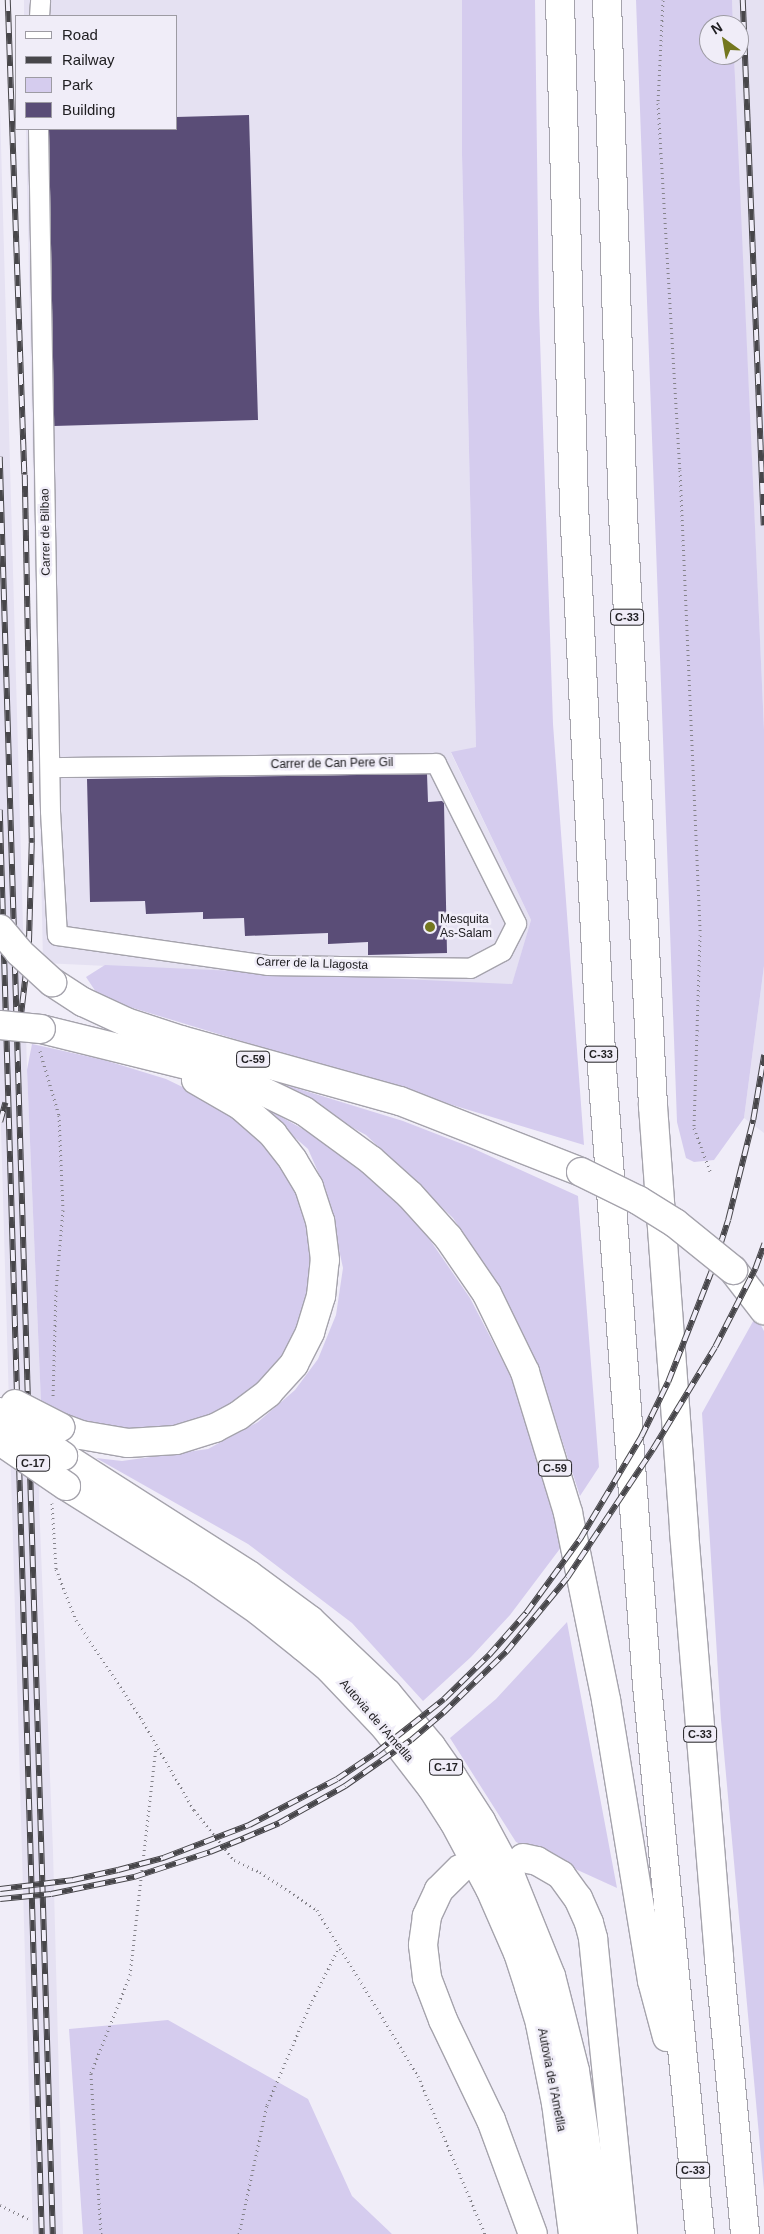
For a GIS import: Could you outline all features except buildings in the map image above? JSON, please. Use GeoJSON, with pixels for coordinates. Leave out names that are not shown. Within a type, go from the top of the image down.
{"type":"FeatureCollection","features":[{"type":"Feature","properties":{"kind":"highway","name":"C-33"},"geometry":{"type":"LineString","coordinates":[[560,0],[574,505],[601,1054],[647,1685],[700,2234]]}},
{"type":"Feature","properties":{"kind":"highway","name":"C-33"},"geometry":{"type":"LineString","coordinates":[[607,0],[625,560],[653,1106],[681,1494],[718,1948],[746,2234]]}},
{"type":"Feature","properties":{"kind":"highway"},"geometry":{"type":"LineString","coordinates":[[0,929],[19,952],[52,982],[101,1012],[181,1040]]}},
{"type":"Feature","properties":{"kind":"highway","name":"C-59"},"geometry":{"type":"LineString","coordinates":[[0,1025],[39,1035],[111,1046],[219,1073],[278,1098],[310,1116],[371,1160],[410,1195],[448,1237],[487,1294],[525,1372],[568,1514],[611,1730],[652,1981],[687,2106]]}},
{"type":"Feature","properties":{"kind":"highway","name":"C-59"},"geometry":{"type":"LineString","coordinates":[[39,1035],[181,1040],[400,1101],[581,1172],[638,1200],[674,1223],[733,1270],[764,1310]]}},
{"type":"Feature","properties":{"kind":"highway","name":"C-59"},"geometry":{"type":"LineString","coordinates":[[0,1394],[21,1408],[57,1417],[81,1435],[103,1440],[128,1443],[154,1443],[195,1436],[238,1416],[268,1393],[294,1364],[310,1332],[321,1296],[324,1277],[324,1240],[315,1202],[293,1160],[273,1134],[225,1096],[189,1076],[111,1046]]}},
{"type":"Feature","properties":{"kind":"highway","name":"C-17"},"geometry":{"type":"LineString","coordinates":[[0,1412],[63,1456],[249,1575],[310,1620],[387,1693],[431,1746],[481,1821],[511,1877],[551,1976],[568,2039],[578,2090],[596,2234]]}},
{"type":"Feature","properties":{"kind":"highway","name":"Autovia de l'Ametlla"},"geometry":{"type":"LineString","coordinates":[[0,1441],[60,1494],[161,1545],[259,1611],[331,1670],[385,1727],[432,1788],[454,1822],[503,1918],[520,1962],[540,2024],[560,2128],[573,2234]]}},
{"type":"Feature","properties":{"kind":"highway"},"geometry":{"type":"LineString","coordinates":[[0,1462],[60,1494]]}},
{"type":"Feature","properties":{"kind":"highway"},"geometry":{"type":"LineString","coordinates":[[522,1858],[537,1861],[561,1876],[578,1898],[589,1923],[593,1938],[623,2234]]}},
{"type":"Feature","properties":{"kind":"highway"},"geometry":{"type":"LineString","coordinates":[[460,1869],[439,1890],[427,1916],[422,1945],[427,1978],[443,2020],[494,2128],[533,2234]]}},
{"type":"Feature","properties":{"kind":"street"},"geometry":{"type":"LineString","coordinates":[[39,15],[40,0]]}},
{"type":"Feature","properties":{"kind":"street","name":"Carrer de Bilbao"},"geometry":{"type":"LineString","coordinates":[[38,130],[50,767],[57,935]]}},
{"type":"Feature","properties":{"kind":"street","name":"Carrer de Can Pere Gil"},"geometry":{"type":"LineString","coordinates":[[50,767],[436,763],[516,923]]}},
{"type":"Feature","properties":{"kind":"street","name":"Carrer de la Llagosta"},"geometry":{"type":"LineString","coordinates":[[57,935],[267,965],[470,968],[502,952],[516,923]]}},
{"type":"Feature","properties":{"kind":"path"},"geometry":{"type":"LineString","coordinates":[[663,0],[658,103],[680,460],[700,935],[694,1128],[710,1171]]}},
{"type":"Feature","properties":{"kind":"path"},"geometry":{"type":"LineString","coordinates":[[39,1035],[59,1115],[63,1210],[56,1290],[57,1417]]}},
{"type":"Feature","properties":{"kind":"path"},"geometry":{"type":"LineString","coordinates":[[60,1494],[56,1569],[76,1620],[141,1718],[194,1810],[234,1860],[260,1872],[316,1910],[418,2076],[485,2234]]}},
{"type":"Feature","properties":{"kind":"path"},"geometry":{"type":"LineString","coordinates":[[101,2234],[91,2073],[130,1975],[156,1746]]}},
{"type":"Feature","properties":{"kind":"path"},"geometry":{"type":"LineString","coordinates":[[239,2234],[267,2105],[310,2005],[339,1947]]}},
{"type":"Feature","properties":{"kind":"path"},"geometry":{"type":"LineString","coordinates":[[0,2205],[31,2220]]}},
{"type":"Feature","properties":{"kind":"shaded area"},"geometry":{"type":"Polygon","coordinates":[[[24,0],[462,0],[462,155],[476,747],[451,753],[531,920],[512,985],[43,963],[26,130],[178,130],[178,15],[24,15],[24,0]]]}},
{"type":"Feature","properties":{"kind":"shaded area"},"geometry":{"type":"Polygon","coordinates":[[[732,0],[764,0],[764,729],[734,65],[749,65],[749,15],[733,15],[732,0]]]}},
{"type":"Feature","properties":{"kind":"shaded area"},"geometry":{"type":"Polygon","coordinates":[[[0,108],[27,1070],[41,1403],[39,1501],[53,1851],[63,2234],[33,2234],[0,1094],[0,108]]]}},
{"type":"Feature","properties":{"kind":"shaded area"},"geometry":{"type":"Polygon","coordinates":[[[764,966],[764,1133],[744,1118],[764,966]]]}},
{"type":"Feature","properties":{"kind":"green space"},"geometry":{"type":"Polygon","coordinates":[[[462,0],[535,0],[539,309],[553,724],[584,1145],[100,998],[86,977],[105,965],[512,984],[531,920],[451,752],[476,747],[462,155],[462,0]]]}},
{"type":"Feature","properties":{"kind":"green space"},"geometry":{"type":"Polygon","coordinates":[[[636,0],[732,0],[733,15],[699,15],[699,65],[734,65],[764,729],[764,966],[744,1118],[714,1160],[694,1162],[686,1158],[677,1122],[636,0]]]}},
{"type":"Feature","properties":{"kind":"green space"},"geometry":{"type":"Polygon","coordinates":[[[32,1044],[104,1060],[166,1079],[201,1096],[232,1115],[260,1138],[281,1163],[298,1192],[308,1226],[312,1265],[306,1305],[293,1340],[276,1366],[256,1388],[229,1407],[199,1421],[168,1430],[133,1432],[98,1427],[66,1416],[41,1403],[27,1070],[32,1044]]]}},
{"type":"Feature","properties":{"kind":"green space"},"geometry":{"type":"Polygon","coordinates":[[[260,1077],[403,1121],[470,1147],[578,1196],[599,1467],[580,1496],[539,1369],[494,1280],[453,1218],[366,1135],[260,1077]]]}},
{"type":"Feature","properties":{"kind":"green space"},"geometry":{"type":"Polygon","coordinates":[[[253,1101],[331,1145],[396,1199],[430,1240],[470,1298],[510,1375],[527,1425],[562,1546],[510,1615],[471,1657],[423,1701],[352,1623],[248,1544],[96,1458],[122,1461],[208,1449],[258,1422],[295,1390],[318,1359],[336,1315],[343,1268],[326,1190],[308,1149],[253,1101]]]}},
{"type":"Feature","properties":{"kind":"green space"},"geometry":{"type":"Polygon","coordinates":[[[756,1316],[764,1331],[764,2190],[721,1720],[702,1413],[756,1316]]]}},
{"type":"Feature","properties":{"kind":"green space"},"geometry":{"type":"Polygon","coordinates":[[[567,1622],[617,1888],[516,1842],[450,1738],[496,1699],[567,1622]]]}},
{"type":"Feature","properties":{"kind":"green space"},"geometry":{"type":"Polygon","coordinates":[[[168,2020],[308,2099],[352,2196],[392,2234],[83,2234],[69,2029],[168,2020]]]}},
{"type":"Feature","properties":{"kind":"railway"},"geometry":{"type":"LineString","coordinates":[[8,0],[25,475],[32,843],[29,949],[21,1017]]}},
{"type":"Feature","properties":{"kind":"railway"},"geometry":{"type":"LineString","coordinates":[[743,0],[764,526]]}},
{"type":"Feature","properties":{"kind":"railway"},"geometry":{"type":"LineString","coordinates":[[0,457],[53,2234]]}},
{"type":"Feature","properties":{"kind":"railway"},"geometry":{"type":"LineString","coordinates":[[0,810],[42,2234]]}},
{"type":"Feature","properties":{"kind":"railway"},"geometry":{"type":"LineString","coordinates":[[0,1889],[73,1880],[118,1870],[163,1858],[249,1825],[337,1779],[377,1752],[444,1699],[489,1655],[526,1613],[580,1539],[641,1437],[668,1382],[713,1267],[728,1220],[753,1120],[764,1055]]}},
{"type":"Feature","properties":{"kind":"railway"},"geometry":{"type":"LineString","coordinates":[[0,1122],[5,1103]]}},
{"type":"Feature","properties":{"kind":"railway"},"geometry":{"type":"LineString","coordinates":[[0,1899],[51,1894],[134,1877],[210,1852],[244,1838],[279,1823],[345,1786],[411,1740],[443,1713],[506,1652],[567,1578],[653,1449],[715,1347],[755,1269],[764,1244]]}},
{"type":"Feature","properties":{"kind":"place","name":"Mesquita As-Salam"},"geometry":{"type":"Point","coordinates":[430,927]}}]}
